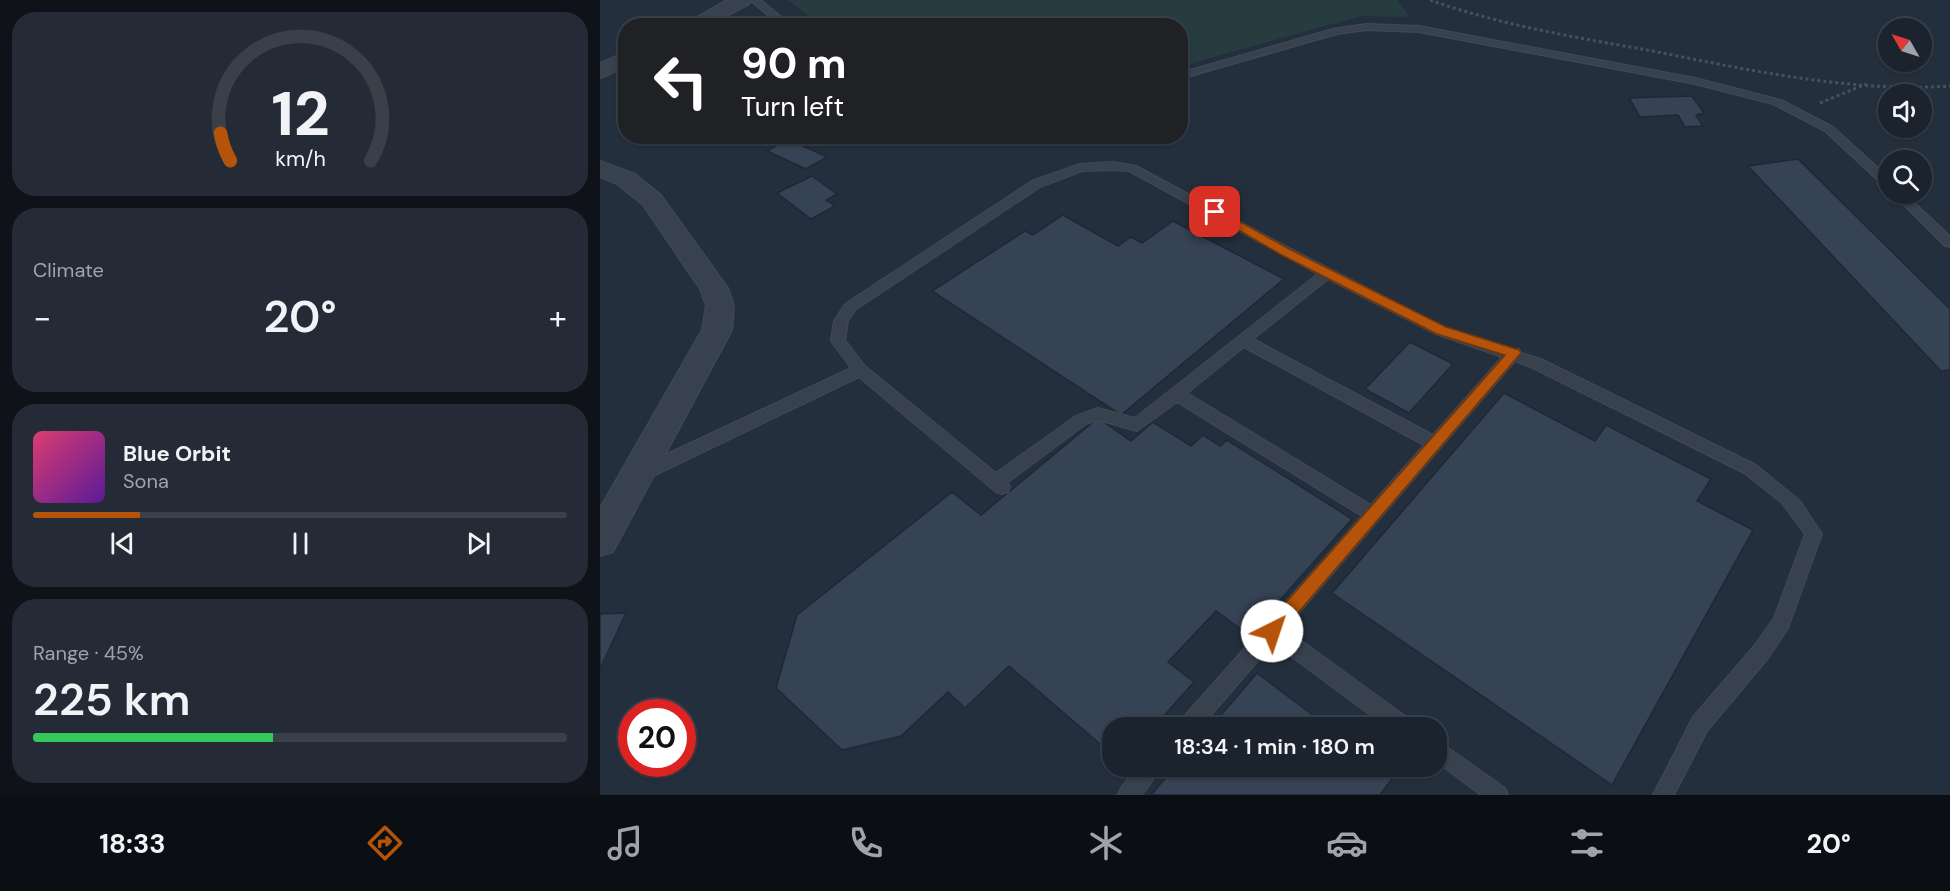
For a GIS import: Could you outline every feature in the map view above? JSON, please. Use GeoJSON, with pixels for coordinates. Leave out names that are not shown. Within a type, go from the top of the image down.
{"type":"FeatureCollection","features":[{"type":"Feature","properties":{"kind":"street"},"geometry":{"type":"LineString","coordinates":[[707,18],[742,0]]}},
{"type":"Feature","properties":{"kind":"street"},"geometry":{"type":"LineString","coordinates":[[600,71],[618,62]]}},
{"type":"Feature","properties":{"kind":"street"},"geometry":{"type":"LineString","coordinates":[[600,168],[626,179],[652,200],[714,288],[720,306],[717,330],[600,541]]}},
{"type":"Feature","properties":{"kind":"lane"},"geometry":{"type":"LineString","coordinates":[[755,0],[777,18]]}},
{"type":"Feature","properties":{"kind":"lane"},"geometry":{"type":"LineString","coordinates":[[1188,74],[1336,31],[1394,27],[1695,81],[1746,93],[1800,112],[1829,129],[1878,174]]}},
{"type":"Feature","properties":{"kind":"lane"},"geometry":{"type":"LineString","coordinates":[[1327,273],[1137,425],[1098,414],[1081,420],[999,484],[860,370],[838,340],[841,321],[850,307],[1036,184],[1080,168],[1113,166],[1132,168],[1327,273],[1441,331],[1514,353],[1750,469],[1776,487],[1804,514],[1814,534],[1782,622],[1762,651],[1700,724],[1663,795]]}},
{"type":"Feature","properties":{"kind":"lane"},"geometry":{"type":"LineString","coordinates":[[1909,204],[1950,243]]}},
{"type":"Feature","properties":{"kind":"lane"},"geometry":{"type":"LineString","coordinates":[[1243,340],[1436,444]]}},
{"type":"Feature","properties":{"kind":"lane"},"geometry":{"type":"LineString","coordinates":[[1197,717],[1514,353]]}},
{"type":"Feature","properties":{"kind":"lane"},"geometry":{"type":"LineString","coordinates":[[636,476],[860,370]]}},
{"type":"Feature","properties":{"kind":"lane"},"geometry":{"type":"LineString","coordinates":[[1176,394],[1374,514]]}},
{"type":"Feature","properties":{"kind":"lane"},"geometry":{"type":"LineString","coordinates":[[1272,631],[1390,717]]}},
{"type":"Feature","properties":{"kind":"lane"},"geometry":{"type":"LineString","coordinates":[[1447,757],[1498,795]]}},
{"type":"Feature","properties":{"kind":"lane"},"geometry":{"type":"LineString","coordinates":[[1128,795],[1144,777]]}},
{"type":"Feature","properties":{"kind":"path"},"geometry":{"type":"LineString","coordinates":[[1430,0],[1471,15],[1761,71],[1867,84],[1950,86]]}},
{"type":"Feature","properties":{"kind":"path"},"geometry":{"type":"LineString","coordinates":[[1800,112],[1867,84]]}},
{"type":"Feature","properties":{"kind":"green space"},"geometry":{"type":"Polygon","coordinates":[[[788,0],[1397,0],[1410,17],[1361,16],[1188,64],[1188,18],[812,18],[788,0]]]}},
{"type":"Feature","properties":{"kind":"building"},"geometry":{"type":"Polygon","coordinates":[[[1692,96],[1704,113],[1696,115],[1703,126],[1685,127],[1678,115],[1640,117],[1629,98],[1692,96]]]}},
{"type":"Feature","properties":{"kind":"building"},"geometry":{"type":"Polygon","coordinates":[[[779,144],[799,144],[827,157],[806,169],[767,151],[779,144]]]}},
{"type":"Feature","properties":{"kind":"building"},"geometry":{"type":"Polygon","coordinates":[[[1798,159],[1950,309],[1950,370],[1941,371],[1748,166],[1798,159]]]}},
{"type":"Feature","properties":{"kind":"building"},"geometry":{"type":"Polygon","coordinates":[[[812,176],[837,194],[826,200],[835,206],[811,219],[777,193],[812,176]]]}},
{"type":"Feature","properties":{"kind":"building"},"geometry":{"type":"Polygon","coordinates":[[[1063,215],[1118,246],[1131,237],[1142,243],[1173,221],[1284,279],[1121,415],[932,291],[1025,231],[1033,235],[1063,215]]]}},
{"type":"Feature","properties":{"kind":"building"},"geometry":{"type":"Polygon","coordinates":[[[1410,342],[1453,364],[1409,413],[1365,389],[1410,342]]]}},
{"type":"Feature","properties":{"kind":"building"},"geometry":{"type":"Polygon","coordinates":[[[1504,393],[1595,441],[1606,425],[1711,479],[1697,501],[1753,530],[1612,785],[1332,593],[1504,393]]]}},
{"type":"Feature","properties":{"kind":"building"},"geometry":{"type":"Polygon","coordinates":[[[1098,418],[1131,441],[1153,422],[1191,446],[1203,435],[1220,446],[1227,440],[1352,519],[1249,635],[1216,611],[1168,662],[1194,682],[1163,717],[1102,717],[1102,746],[1009,666],[965,708],[948,692],[901,736],[842,750],[776,688],[797,615],[952,492],[981,515],[1098,418]]]}},
{"type":"Feature","properties":{"kind":"building"},"geometry":{"type":"Polygon","coordinates":[[[626,613],[600,669],[600,614],[626,613]]]}},
{"type":"Feature","properties":{"kind":"building"},"geometry":{"type":"Polygon","coordinates":[[[1257,673],[1315,717],[1219,717],[1257,673]]]}},
{"type":"Feature","properties":{"kind":"building"},"geometry":{"type":"Polygon","coordinates":[[[1167,777],[1393,777],[1380,795],[1151,795],[1167,777]]]}},
{"type":"Feature","properties":{"kind":"route"},"geometry":{"type":"LineString","coordinates":[[1215,212],[1284,251],[1441,331],[1514,353],[1272,631]]}}]}
